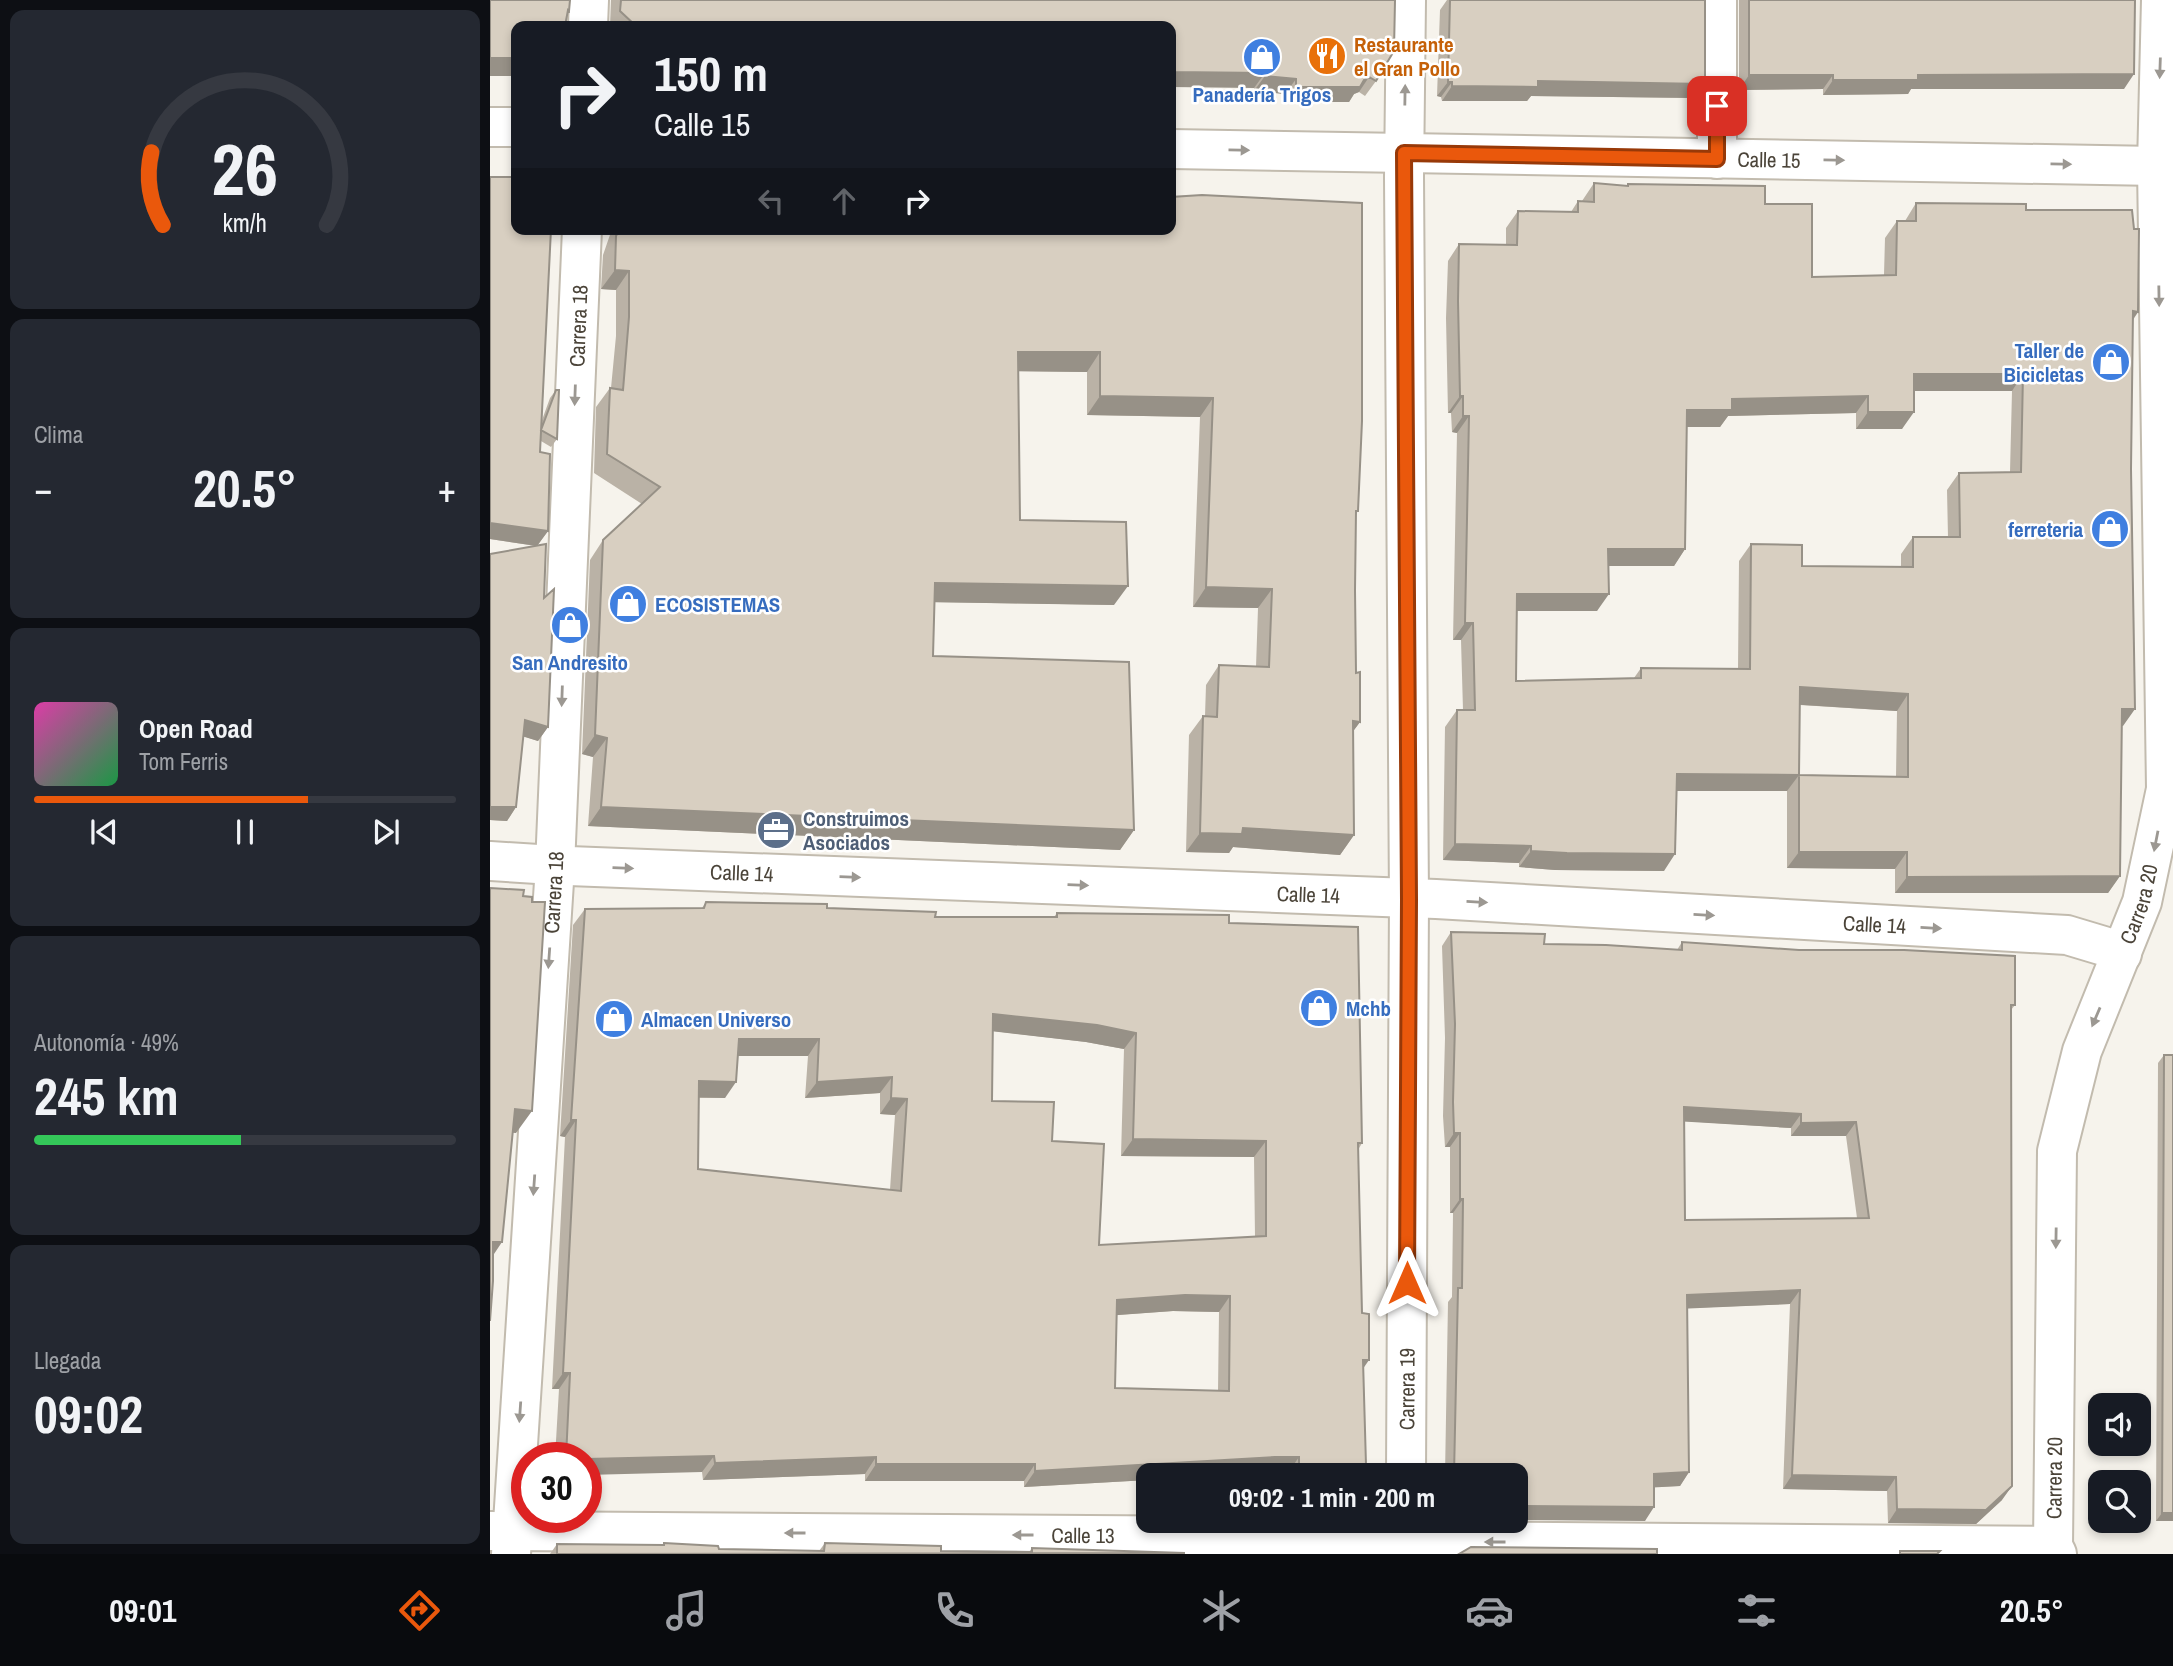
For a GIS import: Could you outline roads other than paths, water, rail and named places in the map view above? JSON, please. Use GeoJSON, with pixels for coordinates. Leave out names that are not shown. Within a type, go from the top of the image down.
{"type":"FeatureCollection","features":[{"type":"Feature","properties":{"kind":"street"},"geometry":{"type":"LineString","coordinates":[[588,21],[589,0]]}},
{"type":"Feature","properties":{"kind":"street","name":"Carrera 19"},"geometry":{"type":"LineString","coordinates":[[1406,0],[1404,153],[1409,899],[1406,1463]]}},
{"type":"Feature","properties":{"kind":"street"},"geometry":{"type":"LineString","coordinates":[[1717,0],[1717,159]]}},
{"type":"Feature","properties":{"kind":"street","name":"Carrera 20"},"geometry":{"type":"LineString","coordinates":[[2055,1550],[2057,1151],[2082,1051],[2142,902],[2166,789],[2157,166],[2161,0]]}},
{"type":"Feature","properties":{"kind":"street"},"geometry":{"type":"LineString","coordinates":[[490,127],[511,127]]}},
{"type":"Feature","properties":{"kind":"street","name":"Calle 15"},"geometry":{"type":"LineString","coordinates":[[1176,149],[2157,166]]}},
{"type":"Feature","properties":{"kind":"street","name":"Carrera 18"},"geometry":{"type":"LineString","coordinates":[[504,1539],[555,866],[582,235]]}},
{"type":"Feature","properties":{"kind":"street","name":"Calle 14"},"geometry":{"type":"LineString","coordinates":[[490,861],[555,866],[1409,899],[2067,936],[2122,954]]}},
{"type":"Feature","properties":{"kind":"street","name":"Calle 13"},"geometry":{"type":"LineString","coordinates":[[504,1539],[1387,1537],[2055,1550]]}},
{"type":"Feature","properties":{"kind":"place","name":"Restaurante el Gran Pollo"},"geometry":{"type":"Point","coordinates":[1327,56]}},
{"type":"Feature","properties":{"kind":"place","name":"Panadería Trigos"},"geometry":{"type":"Point","coordinates":[1262,57]}},
{"type":"Feature","properties":{"kind":"place","name":"Taller de Bicicletas"},"geometry":{"type":"Point","coordinates":[2111,362]}},
{"type":"Feature","properties":{"kind":"place","name":"ferreteria"},"geometry":{"type":"Point","coordinates":[2110,529]}},
{"type":"Feature","properties":{"kind":"place","name":"ECOSISTEMAS"},"geometry":{"type":"Point","coordinates":[628,604]}},
{"type":"Feature","properties":{"kind":"place","name":"San Andresito"},"geometry":{"type":"Point","coordinates":[570,625]}},
{"type":"Feature","properties":{"kind":"place","name":"Construimos Asociados"},"geometry":{"type":"Point","coordinates":[776,830]}},
{"type":"Feature","properties":{"kind":"place","name":"Mchb"},"geometry":{"type":"Point","coordinates":[1319,1008]}},
{"type":"Feature","properties":{"kind":"place","name":"Almacen Universo"},"geometry":{"type":"Point","coordinates":[614,1019]}}]}
